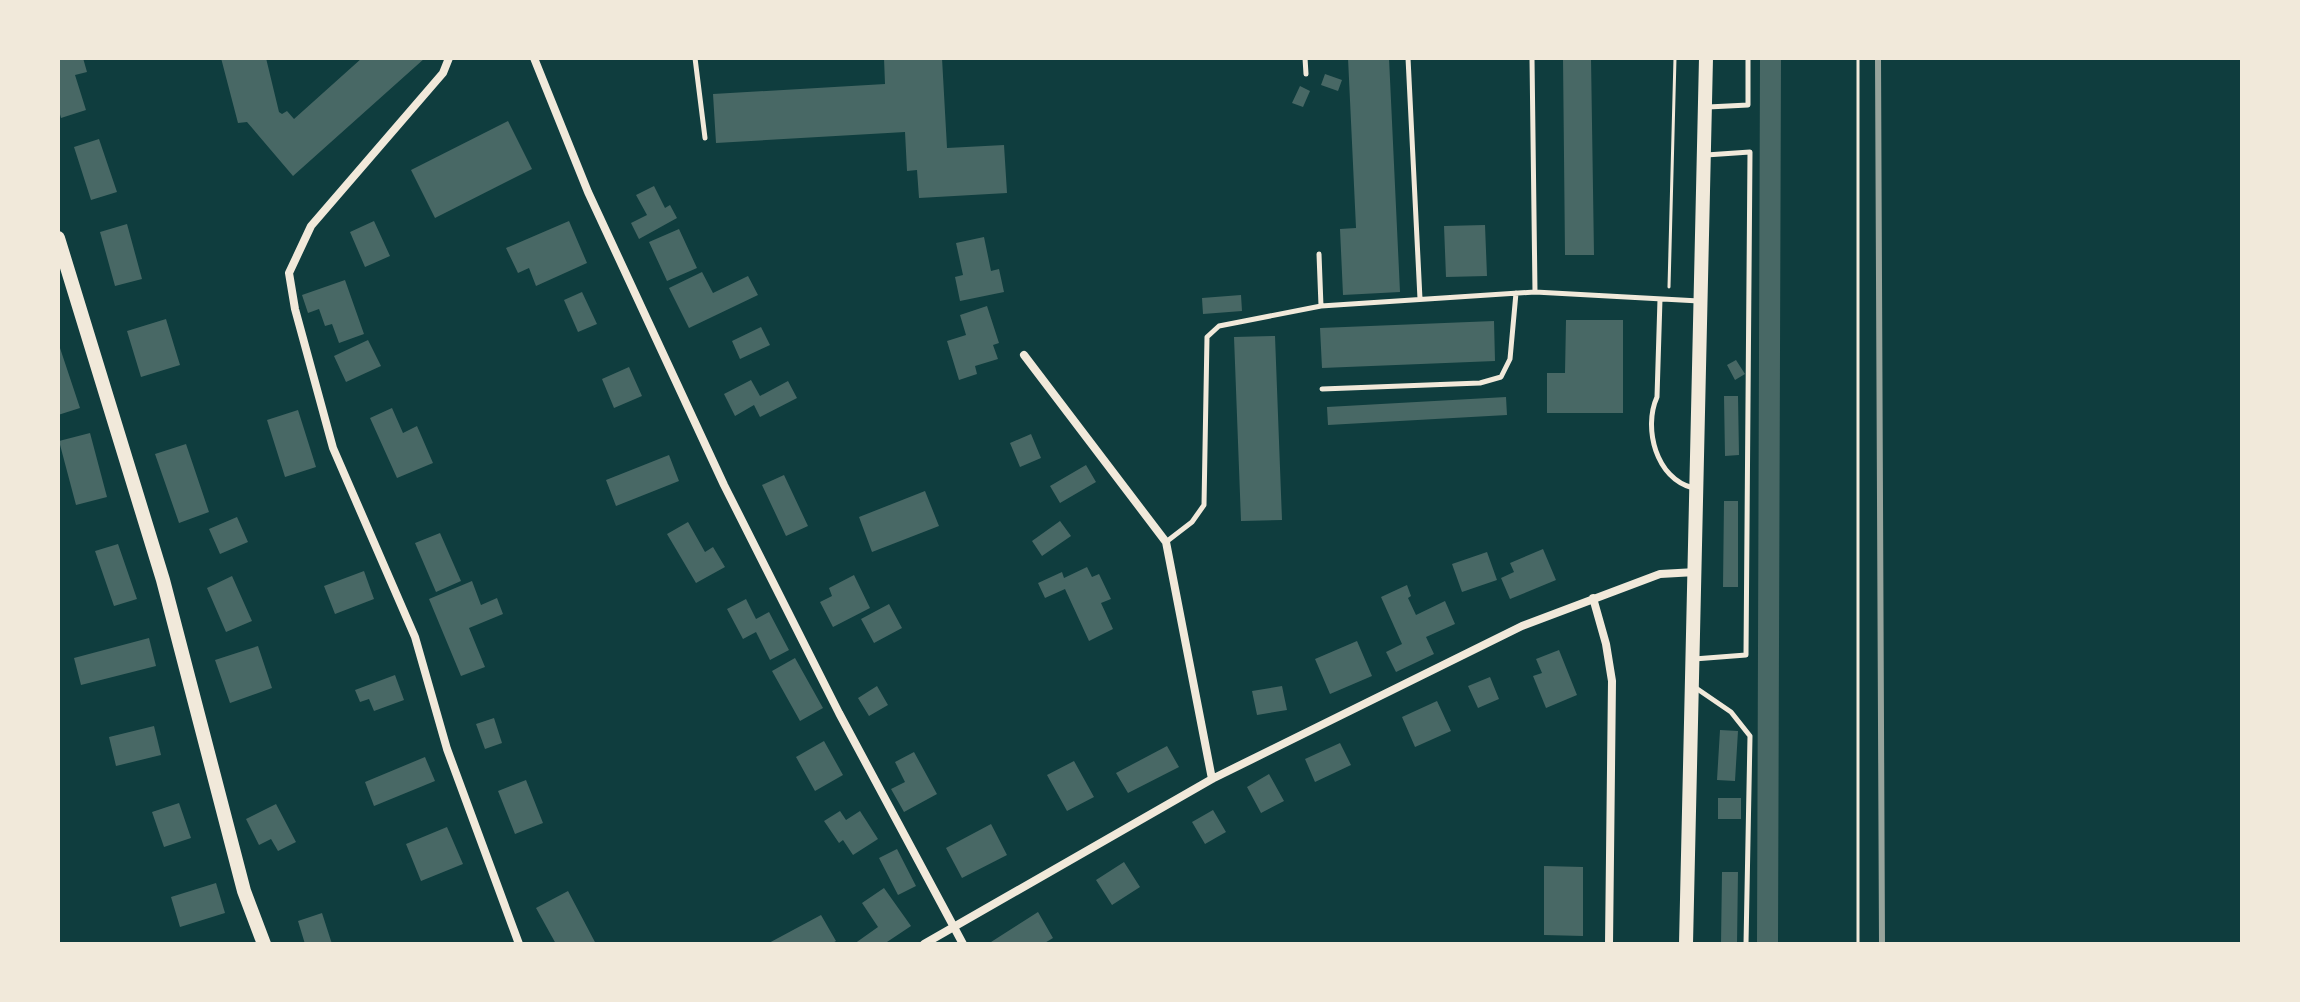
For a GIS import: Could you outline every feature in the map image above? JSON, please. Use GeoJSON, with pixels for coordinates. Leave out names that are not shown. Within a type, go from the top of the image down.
{"type":"FeatureCollection","features":[{"type":"Feature","properties":{"kind":"street"},"geometry":{"type":"LineString","coordinates":[[449,58],[443,73],[311,226],[289,273],[295,309],[333,448],[415,637],[447,749],[519,944]]}},
{"type":"Feature","properties":{"kind":"street"},"geometry":{"type":"LineString","coordinates":[[534,58],[588,192],[724,485],[839,713],[963,944]]}},
{"type":"Feature","properties":{"kind":"street"},"geometry":{"type":"LineString","coordinates":[[1686,944],[1706,58]]}},
{"type":"Feature","properties":{"kind":"street"},"geometry":{"type":"LineString","coordinates":[[58,238],[163,580],[244,891],[264,944]]}},
{"type":"Feature","properties":{"kind":"street"},"geometry":{"type":"LineString","coordinates":[[1024,355],[1166,542],[1212,779]]}},
{"type":"Feature","properties":{"kind":"street"},"geometry":{"type":"LineString","coordinates":[[924,944],[1212,779],[1522,626],[1660,574],[1696,572]]}},
{"type":"Feature","properties":{"kind":"street"},"geometry":{"type":"LineString","coordinates":[[1593,598],[1606,644],[1612,681],[1609,944]]}},
{"type":"Feature","properties":{"kind":"lane"},"geometry":{"type":"LineString","coordinates":[[695,58],[705,138]]}},
{"type":"Feature","properties":{"kind":"lane"},"geometry":{"type":"LineString","coordinates":[[1305,58],[1306,74]]}},
{"type":"Feature","properties":{"kind":"lane"},"geometry":{"type":"LineString","coordinates":[[1408,58],[1420,299]]}},
{"type":"Feature","properties":{"kind":"lane"},"geometry":{"type":"LineString","coordinates":[[1532,58],[1535,292]]}},
{"type":"Feature","properties":{"kind":"lane"},"geometry":{"type":"LineString","coordinates":[[1705,107],[1748,105],[1748,58]]}},
{"type":"Feature","properties":{"kind":"lane"},"geometry":{"type":"LineString","coordinates":[[1693,659],[1746,655],[1750,152],[1704,155]]}},
{"type":"Feature","properties":{"kind":"lane"},"geometry":{"type":"LineString","coordinates":[[1319,254],[1321,306]]}},
{"type":"Feature","properties":{"kind":"lane"},"geometry":{"type":"LineString","coordinates":[[1166,542],[1192,522],[1204,505],[1207,337],[1227,324],[1321,306],[1535,292],[1700,301]]}},
{"type":"Feature","properties":{"kind":"lane"},"geometry":{"type":"LineString","coordinates":[[1322,389],[1480,383],[1501,377],[1510,359],[1516,293]]}},
{"type":"Feature","properties":{"kind":"lane"},"geometry":{"type":"LineString","coordinates":[[1660,299],[1657,397],[1651,411],[1653,439],[1668,472],[1689,488],[1698,489]]}},
{"type":"Feature","properties":{"kind":"lane"},"geometry":{"type":"LineString","coordinates":[[1693,685],[1731,712],[1750,736],[1746,944]]}},
{"type":"Feature","properties":{"kind":"path"},"geometry":{"type":"LineString","coordinates":[[1668,299],[1675,58]]}},
{"type":"Feature","properties":{"kind":"path"},"geometry":{"type":"LineString","coordinates":[[1858,58],[1858,944]]}},
{"type":"Feature","properties":{"kind":"building"},"geometry":{"type":"Polygon","coordinates":[[[58,58],[83,58],[87,72],[75,75],[86,110],[61,118],[58,107],[58,58]]]}},
{"type":"Feature","properties":{"kind":"building"},"geometry":{"type":"Polygon","coordinates":[[[221,58],[266,58],[279,112],[287,111],[294,119],[362,58],[425,58],[293,176],[247,122],[238,123],[221,58]]]}},
{"type":"Feature","properties":{"kind":"building"},"geometry":{"type":"Polygon","coordinates":[[[884,58],[942,58],[947,148],[1004,145],[1007,193],[919,198],[917,170],[907,171],[905,132],[716,143],[713,94],[885,84],[884,58]]]}},
{"type":"Feature","properties":{"kind":"building"},"geometry":{"type":"Polygon","coordinates":[[[1348,58],[1389,58],[1400,292],[1343,295],[1340,229],[1356,228],[1348,58]]]}},
{"type":"Feature","properties":{"kind":"building"},"geometry":{"type":"Polygon","coordinates":[[[1563,58],[1591,58],[1594,255],[1565,255],[1563,58]]]}},
{"type":"Feature","properties":{"kind":"building"},"geometry":{"type":"Polygon","coordinates":[[[1760,58],[1781,58],[1778,944],[1757,944],[1760,58]]]}},
{"type":"Feature","properties":{"kind":"building"},"geometry":{"type":"Polygon","coordinates":[[[1325,74],[1342,80],[1338,91],[1321,85],[1325,74]]]}},
{"type":"Feature","properties":{"kind":"building"},"geometry":{"type":"Polygon","coordinates":[[[1300,86],[1310,91],[1303,107],[1292,103],[1300,86]]]}},
{"type":"Feature","properties":{"kind":"building"},"geometry":{"type":"Polygon","coordinates":[[[508,121],[532,169],[435,218],[411,170],[508,121]]]}},
{"type":"Feature","properties":{"kind":"building"},"geometry":{"type":"Polygon","coordinates":[[[99,139],[117,192],[91,200],[74,147],[99,139]]]}},
{"type":"Feature","properties":{"kind":"building"},"geometry":{"type":"Polygon","coordinates":[[[654,186],[665,208],[670,205],[677,218],[639,239],[631,223],[647,215],[636,195],[654,186]]]}},
{"type":"Feature","properties":{"kind":"building"},"geometry":{"type":"Polygon","coordinates":[[[374,221],[390,256],[365,267],[350,232],[374,221]]]}},
{"type":"Feature","properties":{"kind":"building"},"geometry":{"type":"Polygon","coordinates":[[[569,221],[587,263],[536,286],[529,268],[518,273],[506,248],[569,221]]]}},
{"type":"Feature","properties":{"kind":"building"},"geometry":{"type":"Polygon","coordinates":[[[127,224],[142,279],[115,286],[100,232],[127,224]]]}},
{"type":"Feature","properties":{"kind":"building"},"geometry":{"type":"Polygon","coordinates":[[[1485,225],[1487,276],[1446,277],[1444,226],[1485,225]]]}},
{"type":"Feature","properties":{"kind":"building"},"geometry":{"type":"Polygon","coordinates":[[[679,229],[697,268],[667,281],[649,242],[679,229]]]}},
{"type":"Feature","properties":{"kind":"building"},"geometry":{"type":"Polygon","coordinates":[[[984,237],[991,271],[999,269],[1004,292],[960,301],[955,277],[963,275],[956,243],[984,237]]]}},
{"type":"Feature","properties":{"kind":"building"},"geometry":{"type":"Polygon","coordinates":[[[702,272],[713,293],[748,276],[758,295],[689,328],[669,288],[702,272]]]}},
{"type":"Feature","properties":{"kind":"building"},"geometry":{"type":"Polygon","coordinates":[[[345,280],[364,334],[339,343],[332,324],[325,326],[319,309],[308,313],[302,295],[345,280]]]}},
{"type":"Feature","properties":{"kind":"building"},"geometry":{"type":"Polygon","coordinates":[[[582,292],[597,324],[578,332],[564,300],[582,292]]]}},
{"type":"Feature","properties":{"kind":"building"},"geometry":{"type":"Polygon","coordinates":[[[1241,295],[1242,311],[1203,314],[1202,298],[1241,295]]]}},
{"type":"Feature","properties":{"kind":"building"},"geometry":{"type":"Polygon","coordinates":[[[987,306],[999,343],[993,345],[998,359],[975,366],[977,374],[959,380],[947,341],[966,335],[960,315],[987,306]]]}},
{"type":"Feature","properties":{"kind":"building"},"geometry":{"type":"Polygon","coordinates":[[[166,319],[180,365],[141,377],[127,331],[166,319]]]}},
{"type":"Feature","properties":{"kind":"building"},"geometry":{"type":"Polygon","coordinates":[[[1566,320],[1623,320],[1623,413],[1547,413],[1547,373],[1565,373],[1566,320]]]}},
{"type":"Feature","properties":{"kind":"building"},"geometry":{"type":"Polygon","coordinates":[[[1494,321],[1495,361],[1322,368],[1320,328],[1494,321]]]}},
{"type":"Feature","properties":{"kind":"building"},"geometry":{"type":"Polygon","coordinates":[[[761,327],[770,345],[740,359],[732,341],[761,327]]]}},
{"type":"Feature","properties":{"kind":"building"},"geometry":{"type":"Polygon","coordinates":[[[1275,336],[1282,520],[1241,521],[1234,337],[1275,336]]]}},
{"type":"Feature","properties":{"kind":"building"},"geometry":{"type":"Polygon","coordinates":[[[368,340],[381,366],[346,382],[334,356],[368,340]]]}},
{"type":"Feature","properties":{"kind":"building"},"geometry":{"type":"Polygon","coordinates":[[[58,342],[80,408],[58,415],[58,342]]]}},
{"type":"Feature","properties":{"kind":"building"},"geometry":{"type":"Polygon","coordinates":[[[1736,360],[1745,374],[1735,380],[1727,365],[1736,360]]]}},
{"type":"Feature","properties":{"kind":"building"},"geometry":{"type":"Polygon","coordinates":[[[629,367],[642,396],[614,408],[602,379],[629,367]]]}},
{"type":"Feature","properties":{"kind":"building"},"geometry":{"type":"Polygon","coordinates":[[[751,380],[760,396],[788,381],[797,398],[760,417],[754,405],[735,416],[724,394],[751,380]]]}},
{"type":"Feature","properties":{"kind":"building"},"geometry":{"type":"Polygon","coordinates":[[[1724,396],[1738,396],[1739,455],[1725,456],[1724,396]]]}},
{"type":"Feature","properties":{"kind":"building"},"geometry":{"type":"Polygon","coordinates":[[[1506,397],[1507,415],[1328,425],[1327,407],[1506,397]]]}},
{"type":"Feature","properties":{"kind":"building"},"geometry":{"type":"Polygon","coordinates":[[[392,408],[403,433],[417,426],[433,463],[397,478],[370,418],[392,408]]]}},
{"type":"Feature","properties":{"kind":"building"},"geometry":{"type":"Polygon","coordinates":[[[298,410],[316,467],[285,477],[267,420],[298,410]]]}},
{"type":"Feature","properties":{"kind":"building"},"geometry":{"type":"Polygon","coordinates":[[[90,433],[107,497],[76,505],[59,441],[90,433]]]}},
{"type":"Feature","properties":{"kind":"building"},"geometry":{"type":"Polygon","coordinates":[[[1031,434],[1041,458],[1020,467],[1010,443],[1031,434]]]}},
{"type":"Feature","properties":{"kind":"building"},"geometry":{"type":"Polygon","coordinates":[[[186,444],[209,512],[179,523],[155,454],[186,444]]]}},
{"type":"Feature","properties":{"kind":"building"},"geometry":{"type":"Polygon","coordinates":[[[669,455],[679,481],[616,506],[606,480],[669,455]]]}},
{"type":"Feature","properties":{"kind":"building"},"geometry":{"type":"Polygon","coordinates":[[[1086,465],[1096,482],[1060,503],[1050,486],[1086,465]]]}},
{"type":"Feature","properties":{"kind":"building"},"geometry":{"type":"Polygon","coordinates":[[[784,475],[808,526],[786,536],[762,485],[784,475]]]}},
{"type":"Feature","properties":{"kind":"building"},"geometry":{"type":"Polygon","coordinates":[[[925,491],[939,526],[872,552],[859,517],[925,491]]]}},
{"type":"Feature","properties":{"kind":"building"},"geometry":{"type":"Polygon","coordinates":[[[1724,501],[1738,501],[1738,587],[1723,587],[1724,501]]]}},
{"type":"Feature","properties":{"kind":"building"},"geometry":{"type":"Polygon","coordinates":[[[237,517],[248,542],[220,554],[209,529],[237,517]]]}},
{"type":"Feature","properties":{"kind":"building"},"geometry":{"type":"Polygon","coordinates":[[[1060,521],[1071,536],[1042,556],[1032,541],[1060,521]]]}},
{"type":"Feature","properties":{"kind":"building"},"geometry":{"type":"Polygon","coordinates":[[[688,522],[705,552],[713,547],[725,567],[696,583],[667,534],[688,522]]]}},
{"type":"Feature","properties":{"kind":"building"},"geometry":{"type":"Polygon","coordinates":[[[440,533],[461,581],[436,592],[415,543],[440,533]]]}},
{"type":"Feature","properties":{"kind":"building"},"geometry":{"type":"Polygon","coordinates":[[[118,544],[137,599],[114,606],[95,551],[118,544]]]}},
{"type":"Feature","properties":{"kind":"building"},"geometry":{"type":"Polygon","coordinates":[[[1543,549],[1556,580],[1510,599],[1501,578],[1514,572],[1510,563],[1543,549]]]}},
{"type":"Feature","properties":{"kind":"building"},"geometry":{"type":"Polygon","coordinates":[[[1487,552],[1497,580],[1462,592],[1452,564],[1487,552]]]}},
{"type":"Feature","properties":{"kind":"building"},"geometry":{"type":"Polygon","coordinates":[[[1087,567],[1092,577],[1099,574],[1111,599],[1101,603],[1113,629],[1089,641],[1065,589],[1045,598],[1038,583],[1062,572],[1064,578],[1087,567]]]}},
{"type":"Feature","properties":{"kind":"building"},"geometry":{"type":"Polygon","coordinates":[[[364,571],[374,599],[335,614],[324,586],[364,571]]]}},
{"type":"Feature","properties":{"kind":"building"},"geometry":{"type":"Polygon","coordinates":[[[854,575],[870,608],[833,627],[820,602],[832,596],[829,588],[854,575]]]}},
{"type":"Feature","properties":{"kind":"building"},"geometry":{"type":"Polygon","coordinates":[[[232,576],[252,621],[226,632],[207,588],[232,576]]]}},
{"type":"Feature","properties":{"kind":"building"},"geometry":{"type":"Polygon","coordinates":[[[472,581],[481,605],[497,598],[503,614],[469,628],[485,667],[461,676],[429,599],[472,581]]]}},
{"type":"Feature","properties":{"kind":"building"},"geometry":{"type":"Polygon","coordinates":[[[1407,585],[1411,596],[1408,598],[1416,615],[1445,601],[1455,624],[1426,637],[1434,654],[1396,672],[1386,652],[1402,644],[1381,597],[1407,585]]]}},
{"type":"Feature","properties":{"kind":"building"},"geometry":{"type":"Polygon","coordinates":[[[746,599],[756,619],[769,612],[789,650],[770,660],[756,632],[743,639],[727,609],[746,599]]]}},
{"type":"Feature","properties":{"kind":"building"},"geometry":{"type":"Polygon","coordinates":[[[889,604],[902,628],[874,643],[861,619],[889,604]]]}},
{"type":"Feature","properties":{"kind":"building"},"geometry":{"type":"Polygon","coordinates":[[[149,638],[156,666],[81,685],[74,658],[149,638]]]}},
{"type":"Feature","properties":{"kind":"building"},"geometry":{"type":"Polygon","coordinates":[[[1357,641],[1372,676],[1330,694],[1315,659],[1357,641]]]}},
{"type":"Feature","properties":{"kind":"building"},"geometry":{"type":"Polygon","coordinates":[[[258,646],[272,688],[230,703],[215,660],[258,646]]]}},
{"type":"Feature","properties":{"kind":"building"},"geometry":{"type":"Polygon","coordinates":[[[1559,650],[1577,695],[1546,708],[1533,676],[1542,673],[1536,659],[1559,650]]]}},
{"type":"Feature","properties":{"kind":"building"},"geometry":{"type":"Polygon","coordinates":[[[795,658],[823,708],[800,721],[772,671],[795,658]]]}},
{"type":"Feature","properties":{"kind":"building"},"geometry":{"type":"Polygon","coordinates":[[[395,675],[404,700],[374,711],[369,699],[360,702],[355,690],[395,675]]]}},
{"type":"Feature","properties":{"kind":"building"},"geometry":{"type":"Polygon","coordinates":[[[1490,677],[1499,699],[1478,708],[1468,686],[1490,677]]]}},
{"type":"Feature","properties":{"kind":"building"},"geometry":{"type":"Polygon","coordinates":[[[877,686],[888,705],[869,716],[858,698],[877,686]]]}},
{"type":"Feature","properties":{"kind":"building"},"geometry":{"type":"Polygon","coordinates":[[[1282,686],[1287,710],[1257,715],[1252,691],[1282,686]]]}},
{"type":"Feature","properties":{"kind":"building"},"geometry":{"type":"Polygon","coordinates":[[[1437,701],[1451,731],[1415,747],[1402,717],[1437,701]]]}},
{"type":"Feature","properties":{"kind":"building"},"geometry":{"type":"Polygon","coordinates":[[[494,718],[502,743],[485,749],[476,724],[494,718]]]}},
{"type":"Feature","properties":{"kind":"building"},"geometry":{"type":"Polygon","coordinates":[[[154,726],[161,755],[116,766],[109,737],[154,726]]]}},
{"type":"Feature","properties":{"kind":"building"},"geometry":{"type":"Polygon","coordinates":[[[1720,730],[1738,731],[1735,781],[1717,780],[1720,730]]]}},
{"type":"Feature","properties":{"kind":"building"},"geometry":{"type":"Polygon","coordinates":[[[824,741],[843,775],[815,791],[796,757],[824,741]]]}},
{"type":"Feature","properties":{"kind":"building"},"geometry":{"type":"Polygon","coordinates":[[[1340,743],[1351,765],[1315,782],[1305,759],[1340,743]]]}},
{"type":"Feature","properties":{"kind":"building"},"geometry":{"type":"Polygon","coordinates":[[[1167,746],[1179,767],[1128,793],[1116,773],[1167,746]]]}},
{"type":"Feature","properties":{"kind":"building"},"geometry":{"type":"Polygon","coordinates":[[[914,752],[937,794],[904,812],[891,789],[905,782],[895,762],[914,752]]]}},
{"type":"Feature","properties":{"kind":"building"},"geometry":{"type":"Polygon","coordinates":[[[425,757],[435,781],[374,806],[365,782],[425,757]]]}},
{"type":"Feature","properties":{"kind":"building"},"geometry":{"type":"Polygon","coordinates":[[[1074,761],[1094,797],[1067,811],[1047,775],[1074,761]]]}},
{"type":"Feature","properties":{"kind":"building"},"geometry":{"type":"Polygon","coordinates":[[[1269,774],[1284,801],[1261,813],[1247,787],[1269,774]]]}},
{"type":"Feature","properties":{"kind":"building"},"geometry":{"type":"Polygon","coordinates":[[[526,780],[543,823],[515,834],[498,791],[526,780]]]}},
{"type":"Feature","properties":{"kind":"building"},"geometry":{"type":"Polygon","coordinates":[[[1718,798],[1741,798],[1741,819],[1718,819],[1718,798]]]}},
{"type":"Feature","properties":{"kind":"building"},"geometry":{"type":"Polygon","coordinates":[[[179,803],[191,838],[164,847],[152,812],[179,803]]]}},
{"type":"Feature","properties":{"kind":"building"},"geometry":{"type":"Polygon","coordinates":[[[276,804],[296,842],[278,851],[271,839],[259,845],[246,819],[276,804]]]}},
{"type":"Feature","properties":{"kind":"building"},"geometry":{"type":"Polygon","coordinates":[[[1213,810],[1226,832],[1205,844],[1192,822],[1213,810]]]}},
{"type":"Feature","properties":{"kind":"building"},"geometry":{"type":"Polygon","coordinates":[[[840,811],[846,820],[860,811],[878,839],[853,855],[843,840],[839,843],[824,821],[840,811]]]}},
{"type":"Feature","properties":{"kind":"building"},"geometry":{"type":"Polygon","coordinates":[[[991,824],[1007,855],[962,878],[946,848],[991,824]]]}},
{"type":"Feature","properties":{"kind":"building"},"geometry":{"type":"Polygon","coordinates":[[[447,827],[463,864],[421,881],[406,844],[447,827]]]}},
{"type":"Feature","properties":{"kind":"building"},"geometry":{"type":"Polygon","coordinates":[[[897,849],[916,886],[898,895],[879,858],[897,849]]]}},
{"type":"Feature","properties":{"kind":"building"},"geometry":{"type":"Polygon","coordinates":[[[1124,862],[1140,887],[1112,905],[1096,880],[1124,862]]]}},
{"type":"Feature","properties":{"kind":"building"},"geometry":{"type":"Polygon","coordinates":[[[1544,866],[1583,867],[1583,936],[1544,935],[1544,866]]]}},
{"type":"Feature","properties":{"kind":"building"},"geometry":{"type":"Polygon","coordinates":[[[1722,872],[1738,872],[1737,944],[1721,944],[1722,872]]]}},
{"type":"Feature","properties":{"kind":"building"},"geometry":{"type":"Polygon","coordinates":[[[216,883],[225,913],[180,927],[171,897],[216,883]]]}},
{"type":"Feature","properties":{"kind":"building"},"geometry":{"type":"Polygon","coordinates":[[[884,888],[911,926],[884,944],[854,944],[878,927],[862,903],[884,888]]]}},
{"type":"Feature","properties":{"kind":"building"},"geometry":{"type":"Polygon","coordinates":[[[568,891],[596,944],[556,944],[536,908],[568,891]]]}},
{"type":"Feature","properties":{"kind":"building"},"geometry":{"type":"Polygon","coordinates":[[[1038,912],[1053,938],[1043,944],[992,944],[991,942],[1038,912]]]}},
{"type":"Feature","properties":{"kind":"building"},"geometry":{"type":"Polygon","coordinates":[[[322,913],[332,944],[305,944],[298,921],[322,913]]]}},
{"type":"Feature","properties":{"kind":"building"},"geometry":{"type":"Polygon","coordinates":[[[821,915],[836,941],[831,944],[767,944],[821,915]]]}},
{"type":"Feature","properties":{"kind":"railway"},"geometry":{"type":"LineString","coordinates":[[1878,58],[1882,944]]}}]}
